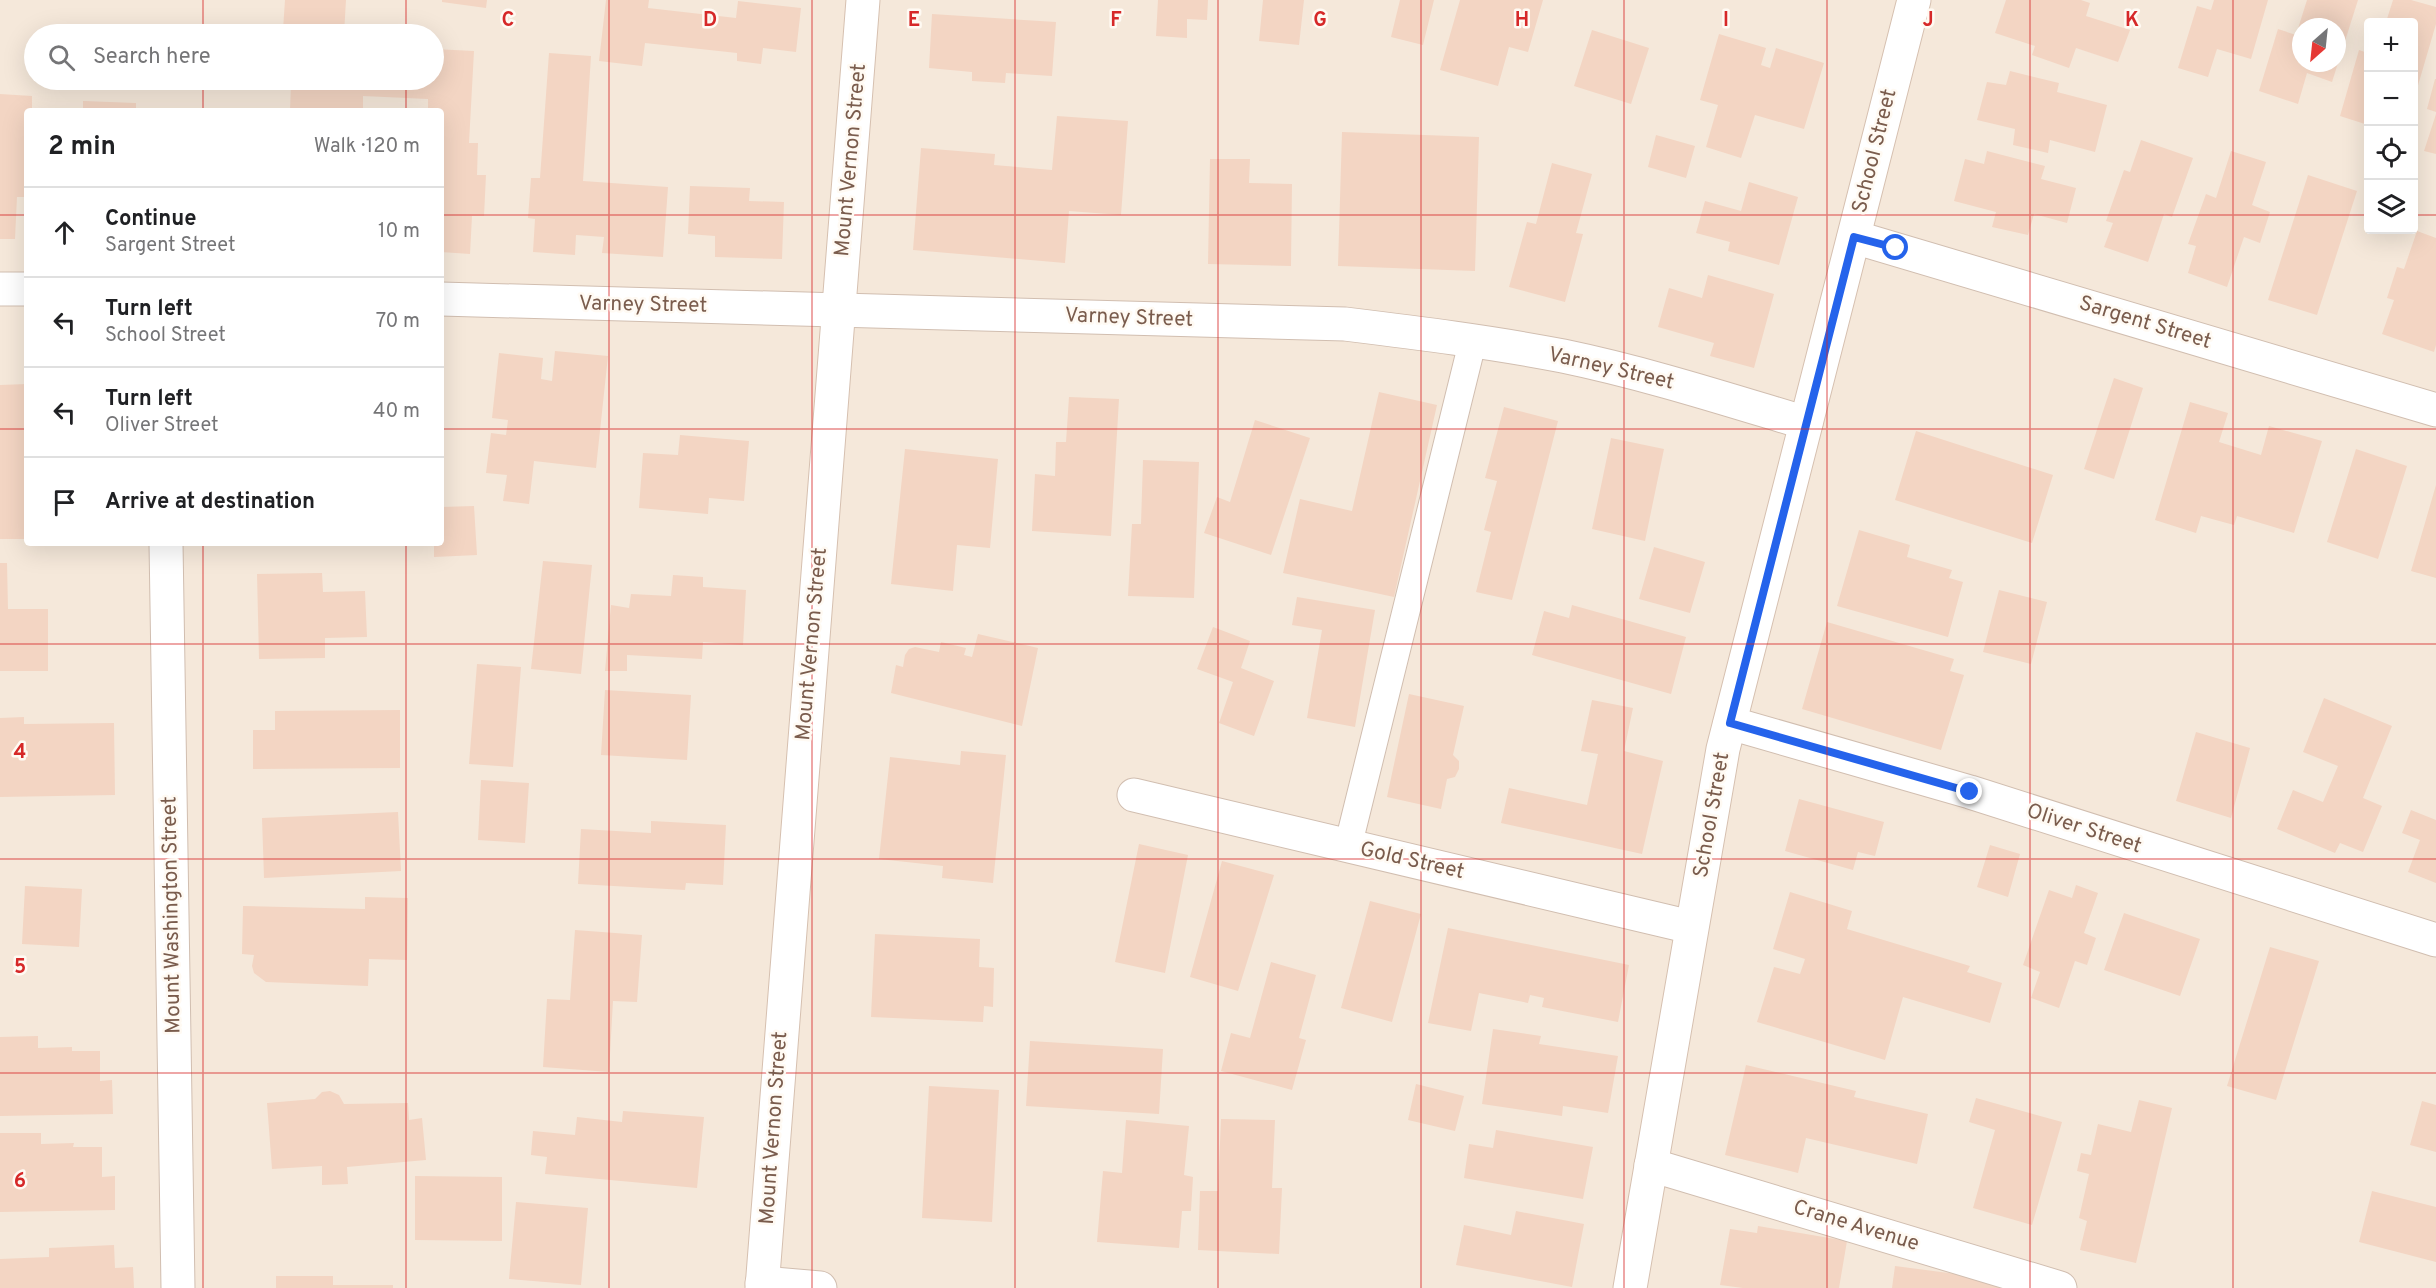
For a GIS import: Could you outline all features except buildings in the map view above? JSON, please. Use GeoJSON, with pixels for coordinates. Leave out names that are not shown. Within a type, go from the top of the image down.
{"type":"FeatureCollection","features":[{"type":"Feature","properties":{"kind":"street","name":"Mount Vernon Street"},"geometry":{"type":"LineString","coordinates":[[762,1286],[863,0]]}},
{"type":"Feature","properties":{"kind":"street","name":"School Street"},"geometry":{"type":"LineString","coordinates":[[1630,1288],[1691,927],[1730,723],[1914,0]]}},
{"type":"Feature","properties":{"kind":"street","name":"Sargent Street"},"geometry":{"type":"LineString","coordinates":[[1854,237],[2436,410]]}},
{"type":"Feature","properties":{"kind":"street"},"geometry":{"type":"LineString","coordinates":[[0,289],[24,289]]}},
{"type":"Feature","properties":{"kind":"street","name":"Varney Street"},"geometry":{"type":"LineString","coordinates":[[444,299],[1346,324],[1473,340],[1564,356],[1655,378],[1806,423]]}},
{"type":"Feature","properties":{"kind":"street","name":"Mount Washington Street"},"geometry":{"type":"LineString","coordinates":[[166,546],[178,1288]]}},
{"type":"Feature","properties":{"kind":"street","name":"Oliver Street"},"geometry":{"type":"LineString","coordinates":[[1730,723],[1970,792],[2436,940]]}},
{"type":"Feature","properties":{"kind":"street","name":"Gold Street"},"geometry":{"type":"LineString","coordinates":[[1134,795],[1691,927]]}},
{"type":"Feature","properties":{"kind":"street","name":"Crane Avenue"},"geometry":{"type":"LineString","coordinates":[[1651,1165],[2060,1288]]}},
{"type":"Feature","properties":{"kind":"street"},"geometry":{"type":"LineString","coordinates":[[762,1286],[820,1288]]}},
{"type":"Feature","properties":{"kind":"lane"},"geometry":{"type":"LineString","coordinates":[[1348,846],[1473,340]]}},
{"type":"Feature","properties":{"kind":"shaded area"},"geometry":{"type":"Polygon","coordinates":[[[0,0],[2436,0],[2436,1288],[0,1288],[0,0]]]}},
{"type":"Feature","properties":{"kind":"route"},"geometry":{"type":"LineString","coordinates":[[1896,248],[1854,237],[1730,723],[1970,792]]}}]}
